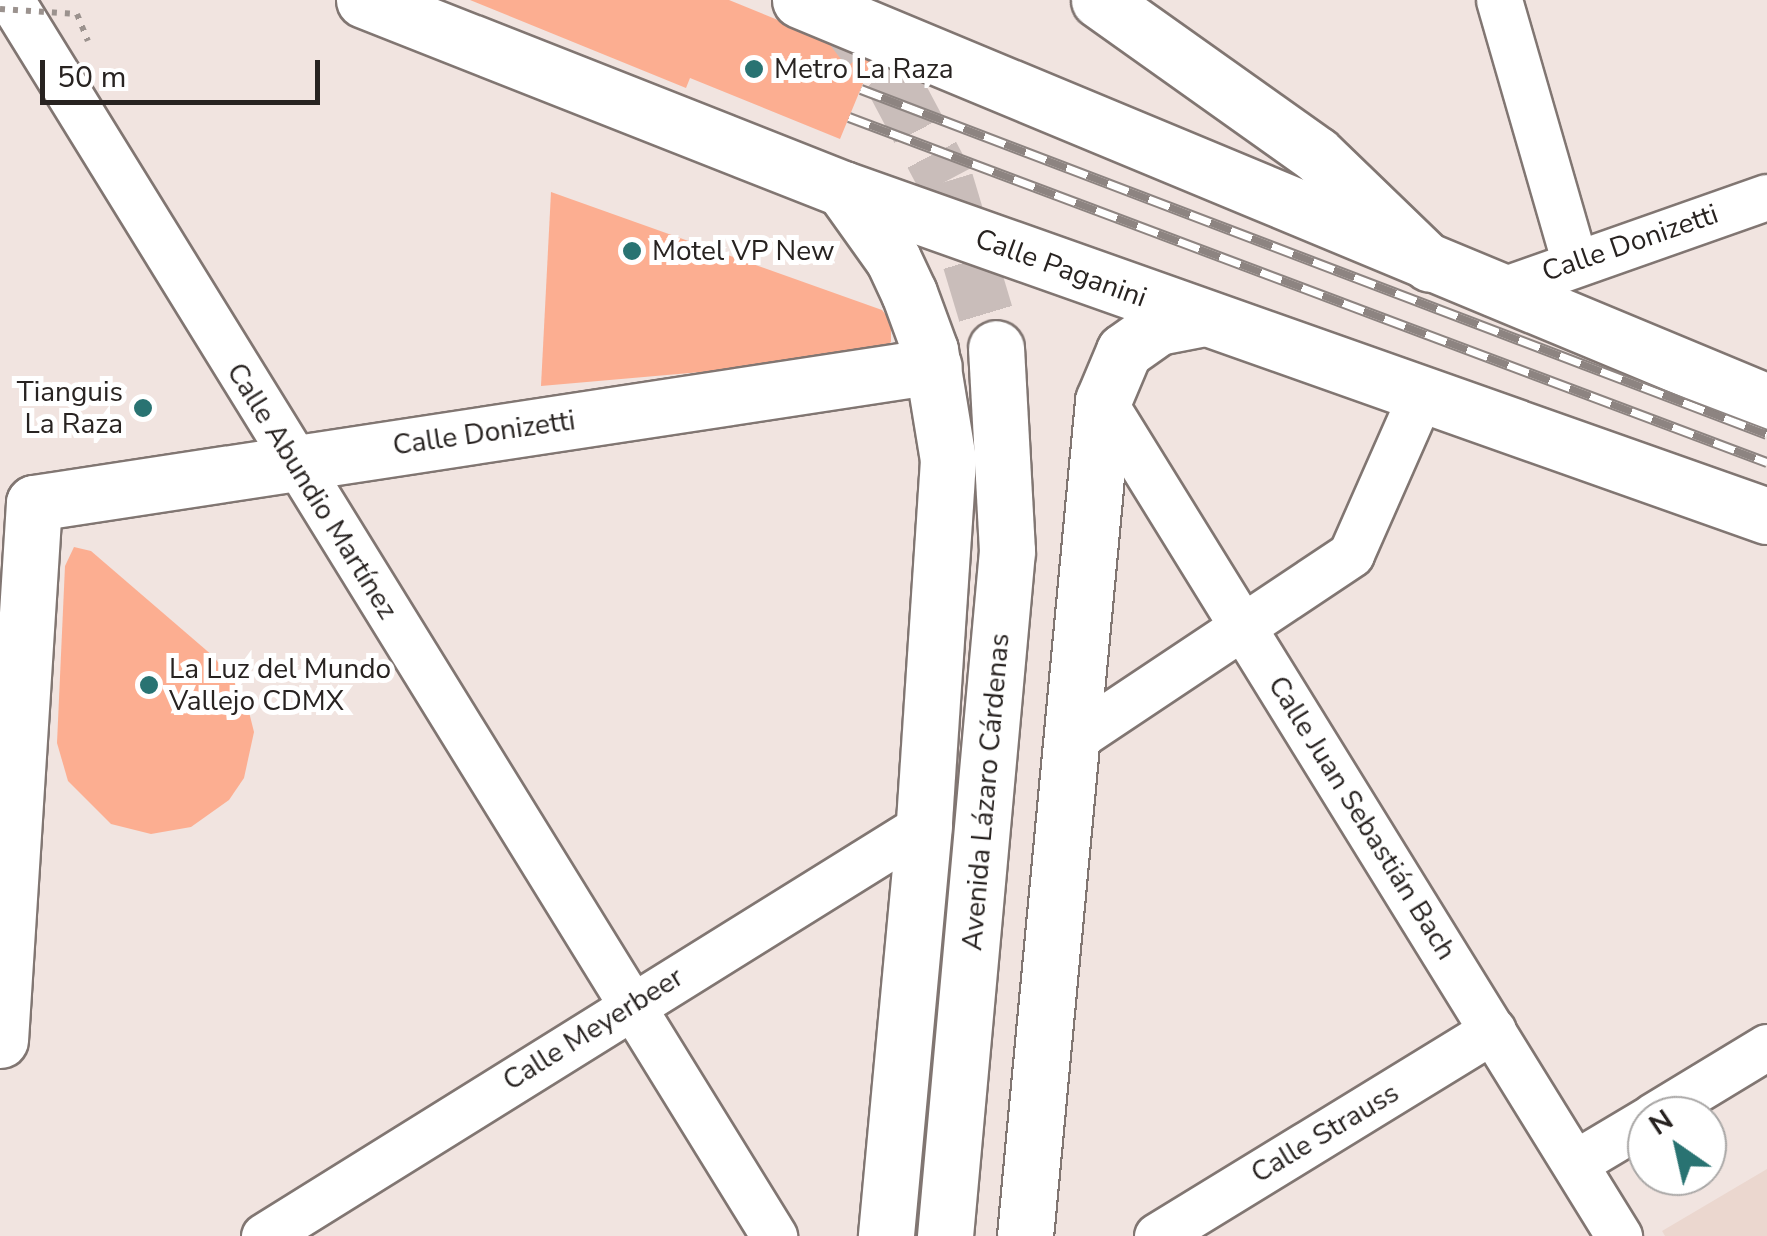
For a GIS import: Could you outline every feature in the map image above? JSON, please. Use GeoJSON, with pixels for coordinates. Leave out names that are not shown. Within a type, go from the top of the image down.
{"type":"FeatureCollection","features":[{"type":"Feature","properties":{"kind":"main road","name":"Calle Paganini"},"geometry":{"type":"LineString","coordinates":[[364,0],[843,189],[1767,516]]}},
{"type":"Feature","properties":{"kind":"main road"},"geometry":{"type":"LineString","coordinates":[[800,0],[1494,292],[1767,402]]}},
{"type":"Feature","properties":{"kind":"main road"},"geometry":{"type":"LineString","coordinates":[[1099,0],[1316,154],[1432,266]]}},
{"type":"Feature","properties":{"kind":"main road"},"geometry":{"type":"LineString","coordinates":[[843,189],[893,259],[934,366],[948,460],[924,826],[886,1236]]}},
{"type":"Feature","properties":{"kind":"main road"},"geometry":{"type":"LineString","coordinates":[[1024,1236],[1074,740],[1103,401],[1124,351],[1158,328],[1199,318]]}},
{"type":"Feature","properties":{"kind":"main road","name":"Avenida Lázaro Cárdenas"},"geometry":{"type":"LineString","coordinates":[[945,1236],[1007,551],[996,348]]}},
{"type":"Feature","properties":{"kind":"main road","name":"Calle Donizetti"},"geometry":{"type":"LineString","coordinates":[[0,1040],[34,502],[934,366]]}},
{"type":"Feature","properties":{"kind":"street","name":"Calle Abundio Martínez"},"geometry":{"type":"LineString","coordinates":[[11,0],[774,1236]]}},
{"type":"Feature","properties":{"kind":"street"},"geometry":{"type":"LineString","coordinates":[[1500,0],[1574,260]]}},
{"type":"Feature","properties":{"kind":"street","name":"Calle Donizetti"},"geometry":{"type":"LineString","coordinates":[[1494,292],[1574,260],[1767,197]]}},
{"type":"Feature","properties":{"kind":"street"},"geometry":{"type":"LineString","coordinates":[[1074,740],[1245,629],[1351,554],[1422,393]]}},
{"type":"Feature","properties":{"kind":"street","name":"Calle Juan Sebastián Bach"},"geometry":{"type":"LineString","coordinates":[[1103,401],[1619,1236]]}},
{"type":"Feature","properties":{"kind":"street","name":"Calle Meyerbeer"},"geometry":{"type":"LineString","coordinates":[[264,1236],[924,826]]}},
{"type":"Feature","properties":{"kind":"street","name":"Calle Strauss"},"geometry":{"type":"LineString","coordinates":[[1157,1236],[1493,1030]]}},
{"type":"Feature","properties":{"kind":"street"},"geometry":{"type":"LineString","coordinates":[[1687,1096],[1767,1048]]}},
{"type":"Feature","properties":{"kind":"street"},"geometry":{"type":"LineString","coordinates":[[1575,1164],[1627,1132]]}},
{"type":"Feature","properties":{"kind":"path"},"geometry":{"type":"LineString","coordinates":[[0,9],[77,14]]}},
{"type":"Feature","properties":{"kind":"shaded area"},"geometry":{"type":"Polygon","coordinates":[[[1767,1169],[1767,1236],[1665,1236],[1662,1231],[1767,1169]]]}},
{"type":"Feature","properties":{"kind":"building","name":"Metro La Raza"},"geometry":{"type":"Polygon","coordinates":[[[470,0],[729,0],[873,59],[840,139],[690,78],[686,88],[470,0]]]}},
{"type":"Feature","properties":{"kind":"building","name":"Motel VP New"},"geometry":{"type":"Polygon","coordinates":[[[551,192],[882,310],[891,321],[891,342],[874,357],[541,386],[551,192]]]}},
{"type":"Feature","properties":{"kind":"building","name":"La Luz del Mundo Vallejo CDMX"},"geometry":{"type":"Polygon","coordinates":[[[74,547],[91,551],[213,656],[245,696],[254,732],[244,778],[229,800],[191,827],[151,834],[111,824],[68,781],[57,743],[65,566],[74,547]]]}},
{"type":"Feature","properties":{"kind":"tunnel"},"geometry":{"type":"LineString","coordinates":[[835,6],[893,81],[946,181],[996,348]]}},
{"type":"Feature","properties":{"kind":"railway"},"geometry":{"type":"LineString","coordinates":[[861,89],[1767,434]]}},
{"type":"Feature","properties":{"kind":"railway"},"geometry":{"type":"LineString","coordinates":[[849,117],[1767,462]]}},
{"type":"Feature","properties":{"kind":"place","name":"Metro La Raza"},"geometry":{"type":"Point","coordinates":[754,69]}},
{"type":"Feature","properties":{"kind":"place","name":"Motel VP New"},"geometry":{"type":"Point","coordinates":[632,251]}},
{"type":"Feature","properties":{"kind":"place","name":"Tianguis La Raza"},"geometry":{"type":"Point","coordinates":[143,408]}},
{"type":"Feature","properties":{"kind":"place","name":"La Luz del Mundo Vallejo CDMX"},"geometry":{"type":"Point","coordinates":[149,685]}}]}
